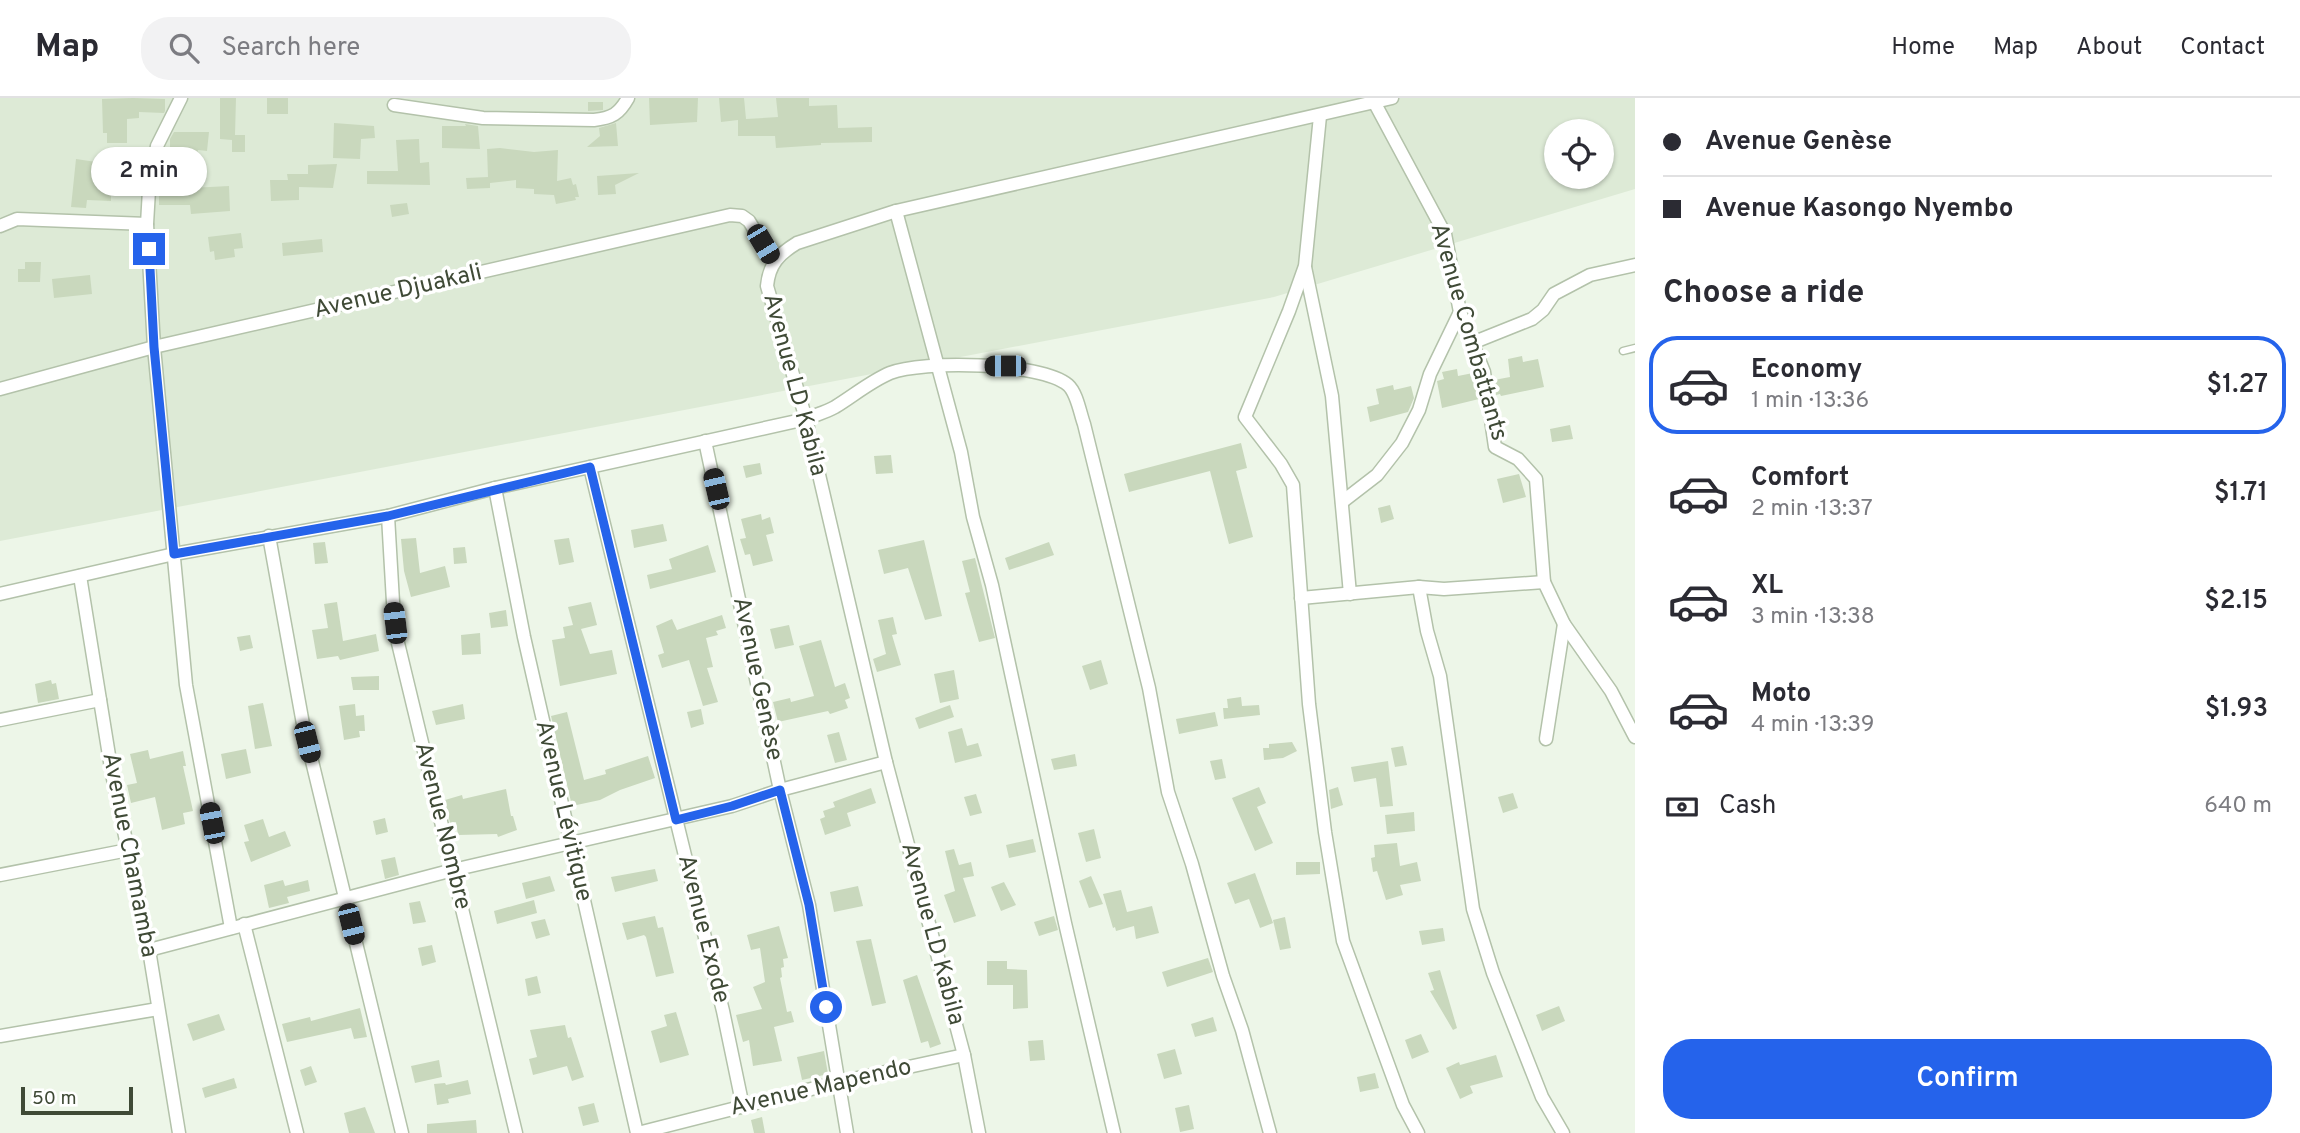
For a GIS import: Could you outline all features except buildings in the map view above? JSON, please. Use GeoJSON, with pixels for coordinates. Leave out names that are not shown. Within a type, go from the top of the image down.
{"type":"FeatureCollection","features":[{"type":"Feature","properties":{"kind":"street"},"geometry":{"type":"LineString","coordinates":[[181,98],[155,153],[149,190],[154,347],[186,685],[231,928]]}},
{"type":"Feature","properties":{"kind":"street"},"geometry":{"type":"LineString","coordinates":[[394,105],[484,118],[594,120],[612,118],[621,111],[628,98]]}},
{"type":"Feature","properties":{"kind":"street","name":"Avenue LD Kabila"},"geometry":{"type":"LineString","coordinates":[[979,1133],[964,1055],[886,762],[806,419],[767,286],[768,273],[783,252],[797,243],[896,211],[1392,98]]}},
{"type":"Feature","properties":{"kind":"street","name":"Avenue Combattants"},"geometry":{"type":"LineString","coordinates":[[1374,100],[1445,234],[1460,312],[1484,372],[1495,447],[1518,459],[1536,479],[1544,582]]}},
{"type":"Feature","properties":{"kind":"street"},"geometry":{"type":"LineString","coordinates":[[1320,116],[1305,267],[1245,417],[1281,464],[1293,485],[1309,704],[1330,867],[1343,941],[1403,1105],[1418,1133]]}},
{"type":"Feature","properties":{"kind":"street"},"geometry":{"type":"LineString","coordinates":[[896,211],[961,452],[973,516],[992,585],[1114,1133]]}},
{"type":"Feature","properties":{"kind":"street","name":"Avenue Djuakali"},"geometry":{"type":"LineString","coordinates":[[0,389],[154,347],[730,215],[742,216],[749,221],[774,262]]}},
{"type":"Feature","properties":{"kind":"street"},"geometry":{"type":"LineString","coordinates":[[0,226],[17,219],[148,224]]}},
{"type":"Feature","properties":{"kind":"street"},"geometry":{"type":"LineString","coordinates":[[1472,343],[1532,319],[1543,310],[1554,294],[1590,275],[1635,265]]}},
{"type":"Feature","properties":{"kind":"street"},"geometry":{"type":"LineString","coordinates":[[1305,267],[1332,396],[1350,594]]}},
{"type":"Feature","properties":{"kind":"street"},"geometry":{"type":"LineString","coordinates":[[1342,502],[1377,475],[1402,443],[1419,410],[1430,374],[1460,312]]}},
{"type":"Feature","properties":{"kind":"street"},"geometry":{"type":"LineString","coordinates":[[0,594],[174,554],[388,516],[495,488],[806,419],[832,409],[892,372],[937,366],[1005,366],[1063,382],[1071,387],[1084,424],[1146,675],[1168,792],[1192,864],[1223,976],[1242,1030],[1270,1133]]}},
{"type":"Feature","properties":{"kind":"street","name":"Avenue Genèse"},"geometry":{"type":"LineString","coordinates":[[705,441],[780,790],[809,905],[848,1133]]}},
{"type":"Feature","properties":{"kind":"street","name":"Avenue Exode"},"geometry":{"type":"LineString","coordinates":[[590,467],[723,1010],[743,1107]]}},
{"type":"Feature","properties":{"kind":"street","name":"Avenue Lévitique"},"geometry":{"type":"LineString","coordinates":[[495,488],[569,843],[637,1133]]}},
{"type":"Feature","properties":{"kind":"street","name":"Avenue Nombre"},"geometry":{"type":"LineString","coordinates":[[388,516],[393,602],[410,702],[516,1133]]}},
{"type":"Feature","properties":{"kind":"street"},"geometry":{"type":"LineString","coordinates":[[269,536],[303,724],[401,1133]]}},
{"type":"Feature","properties":{"kind":"street","name":"Avenue Chamamba"},"geometry":{"type":"LineString","coordinates":[[80,576],[100,700],[149,950],[179,1133]]}},
{"type":"Feature","properties":{"kind":"street"},"geometry":{"type":"LineString","coordinates":[[1301,598],[1419,587],[1444,589],[1544,582],[1564,624],[1611,691],[1635,737]]}},
{"type":"Feature","properties":{"kind":"street"},"geometry":{"type":"LineString","coordinates":[[1419,587],[1427,631],[1440,676],[1473,909],[1493,973],[1542,1097],[1563,1133]]}},
{"type":"Feature","properties":{"kind":"street"},"geometry":{"type":"LineString","coordinates":[[1546,739],[1564,624]]}},
{"type":"Feature","properties":{"kind":"street"},"geometry":{"type":"LineString","coordinates":[[0,720],[100,700]]}},
{"type":"Feature","properties":{"kind":"street"},"geometry":{"type":"LineString","coordinates":[[149,950],[453,870],[732,806],[780,790],[886,762]]}},
{"type":"Feature","properties":{"kind":"street"},"geometry":{"type":"LineString","coordinates":[[0,875],[128,850]]}},
{"type":"Feature","properties":{"kind":"street"},"geometry":{"type":"LineString","coordinates":[[244,924],[297,1133]]}},
{"type":"Feature","properties":{"kind":"street"},"geometry":{"type":"LineString","coordinates":[[0,1037],[158,1009]]}},
{"type":"Feature","properties":{"kind":"street","name":"Avenue Mapendo"},"geometry":{"type":"LineString","coordinates":[[637,1133],[839,1082],[964,1055]]}},
{"type":"Feature","properties":{"kind":"lane"},"geometry":{"type":"LineString","coordinates":[[1623,351],[1635,348]]}},
{"type":"Feature","properties":{"kind":"shaded area"},"geometry":{"type":"Polygon","coordinates":[[[0,98],[1635,98],[1635,189],[1274,297],[0,541],[0,98]]]}},
{"type":"Feature","properties":{"kind":"route"},"geometry":{"type":"LineString","coordinates":[[149,249],[154,347],[174,554],[388,516],[590,467],[676,820],[780,790],[809,905],[826,1007]]}}]}
